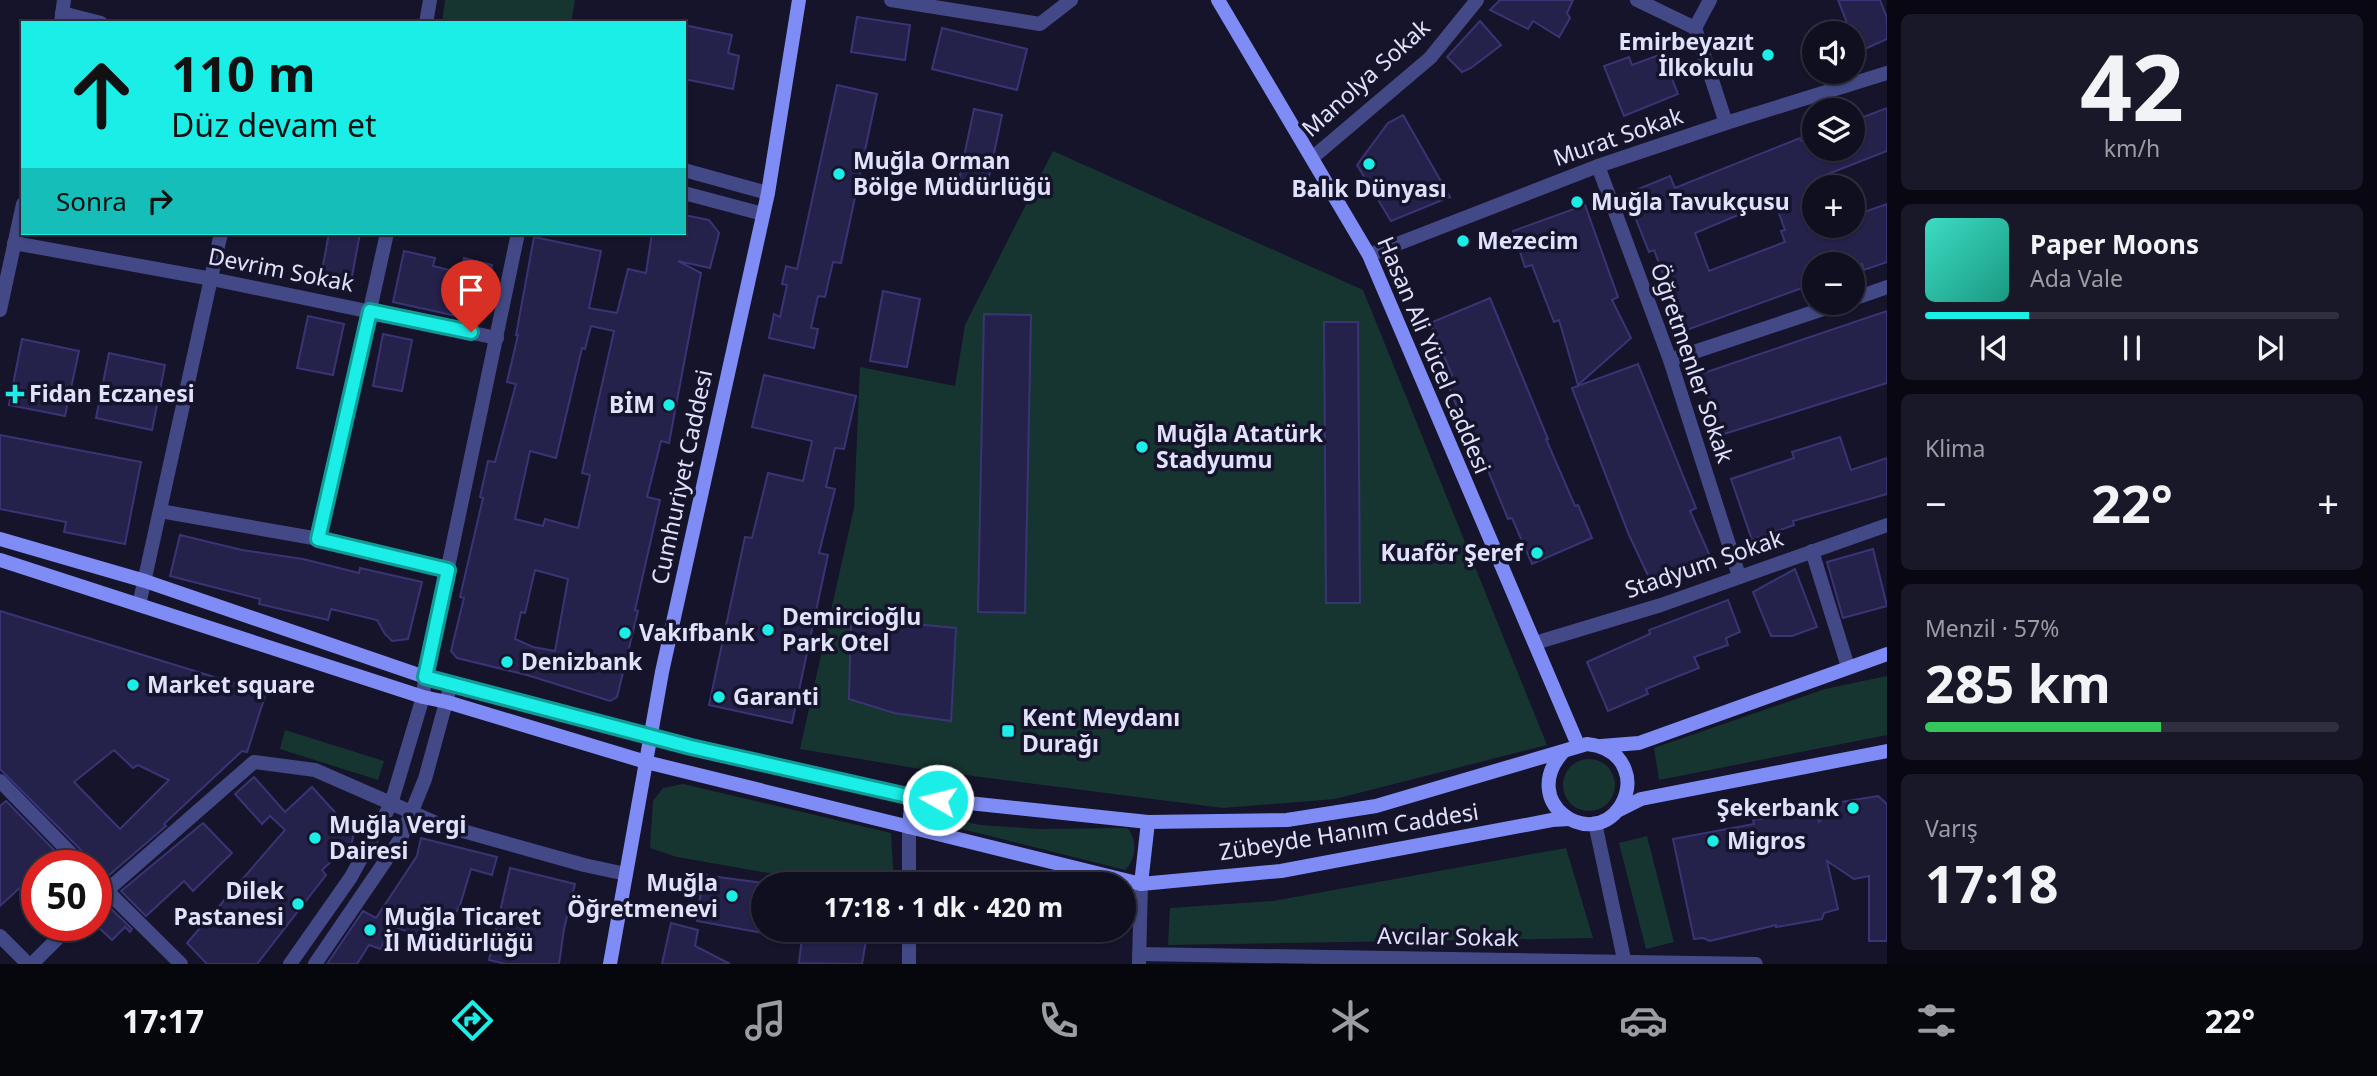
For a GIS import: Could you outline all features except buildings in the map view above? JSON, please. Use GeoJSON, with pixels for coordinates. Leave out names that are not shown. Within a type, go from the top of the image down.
{"type":"FeatureCollection","features":[{"type":"Feature","properties":{"kind":"main road","name":"Cumhuriyet Caddesi"},"geometry":{"type":"LineString","coordinates":[[610,964],[662,672],[768,193],[799,0]]}},
{"type":"Feature","properties":{"kind":"main road","name":"Hasan Ali Yücel Caddesi"},"geometry":{"type":"LineString","coordinates":[[1218,0],[1369,255],[1577,745]]}},
{"type":"Feature","properties":{"kind":"main road","name":"Zübeyde Hanım Caddesi"},"geometry":{"type":"LineString","coordinates":[[0,539],[145,581],[425,677],[650,736],[912,797],[1148,822],[1287,820],[1376,806],[1563,752]]}},
{"type":"Feature","properties":{"kind":"main road","name":"Zübeyde Hanım Caddesi"},"geometry":{"type":"LineString","coordinates":[[0,560],[423,697],[646,762],[1142,884],[1281,871],[1569,819]]}},
{"type":"Feature","properties":{"kind":"main road"},"geometry":{"type":"LineString","coordinates":[[1887,654],[1639,743],[1577,745],[1563,752],[1554,762],[1548,787],[1551,800],[1569,819],[1581,823],[1595,823],[1641,799],[1887,751]]}},
{"type":"Feature","properties":{"kind":"main road"},"geometry":{"type":"LineString","coordinates":[[1601,746],[1612,752],[1627,774],[1625,800],[1618,811]]}},
{"type":"Feature","properties":{"kind":"main road"},"geometry":{"type":"LineString","coordinates":[[909,827],[912,797]]}},
{"type":"Feature","properties":{"kind":"main road"},"geometry":{"type":"LineString","coordinates":[[1142,884],[1148,822]]}},
{"type":"Feature","properties":{"kind":"street"},"geometry":{"type":"LineString","coordinates":[[426,21],[429,0]]}},
{"type":"Feature","properties":{"kind":"street"},"geometry":{"type":"LineString","coordinates":[[891,0],[1040,24],[1071,0]]}},
{"type":"Feature","properties":{"kind":"street","name":"Manolya Sokak"},"geometry":{"type":"LineString","coordinates":[[1312,158],[1430,58],[1477,0]]}},
{"type":"Feature","properties":{"kind":"street"},"geometry":{"type":"LineString","coordinates":[[1637,0],[1695,28],[1726,123]]}},
{"type":"Feature","properties":{"kind":"street"},"geometry":{"type":"LineString","coordinates":[[1695,28],[1710,0]]}},
{"type":"Feature","properties":{"kind":"street"},"geometry":{"type":"LineString","coordinates":[[62,12],[94,21]]}},
{"type":"Feature","properties":{"kind":"street","name":"Murat Sokak"},"geometry":{"type":"LineString","coordinates":[[1369,255],[1598,166],[1887,73]]}},
{"type":"Feature","properties":{"kind":"street","name":"Öğretmenler Sokak"},"geometry":{"type":"LineString","coordinates":[[1598,166],[1670,360],[1739,576]]}},
{"type":"Feature","properties":{"kind":"street"},"geometry":{"type":"LineString","coordinates":[[686,171],[768,193]]}},
{"type":"Feature","properties":{"kind":"street"},"geometry":{"type":"LineString","coordinates":[[686,195],[763,214]]}},
{"type":"Feature","properties":{"kind":"street"},"geometry":{"type":"LineString","coordinates":[[0,310],[21,213]]}},
{"type":"Feature","properties":{"kind":"street"},"geometry":{"type":"LineString","coordinates":[[139,605],[221,235]]}},
{"type":"Feature","properties":{"kind":"street"},"geometry":{"type":"LineString","coordinates":[[318,539],[387,235]]}},
{"type":"Feature","properties":{"kind":"street"},"geometry":{"type":"LineString","coordinates":[[290,964],[351,877],[391,804],[423,697],[518,235]]}},
{"type":"Feature","properties":{"kind":"street","name":"Devrim Sokak"},"geometry":{"type":"LineString","coordinates":[[14,243],[212,279],[497,338]]}},
{"type":"Feature","properties":{"kind":"street"},"geometry":{"type":"LineString","coordinates":[[1865,295],[1887,287]]}},
{"type":"Feature","properties":{"kind":"street"},"geometry":{"type":"LineString","coordinates":[[1670,360],[1805,315]]}},
{"type":"Feature","properties":{"kind":"street"},"geometry":{"type":"LineString","coordinates":[[160,511],[318,539],[448,570]]}},
{"type":"Feature","properties":{"kind":"street","name":"Stadyum Sokak"},"geometry":{"type":"LineString","coordinates":[[1535,643],[1661,605],[1887,525]]}},
{"type":"Feature","properties":{"kind":"street"},"geometry":{"type":"LineString","coordinates":[[1812,551],[1848,667]]}},
{"type":"Feature","properties":{"kind":"street"},"geometry":{"type":"LineString","coordinates":[[315,964],[401,838],[425,779],[451,684]]}},
{"type":"Feature","properties":{"kind":"street"},"geometry":{"type":"LineString","coordinates":[[112,880],[254,762],[315,770],[438,824],[571,862],[626,874]]}},
{"type":"Feature","properties":{"kind":"street"},"geometry":{"type":"LineString","coordinates":[[0,781],[67,850]]}},
{"type":"Feature","properties":{"kind":"street"},"geometry":{"type":"LineString","coordinates":[[1595,823],[1625,963]]}},
{"type":"Feature","properties":{"kind":"street"},"geometry":{"type":"LineString","coordinates":[[909,827],[909,872]]}},
{"type":"Feature","properties":{"kind":"street"},"geometry":{"type":"LineString","coordinates":[[1139,959],[1142,884]]}},
{"type":"Feature","properties":{"kind":"street"},"geometry":{"type":"LineString","coordinates":[[112,901],[181,964]]}},
{"type":"Feature","properties":{"kind":"street"},"geometry":{"type":"LineString","coordinates":[[0,936],[30,964],[55,941]]}},
{"type":"Feature","properties":{"kind":"street"},"geometry":{"type":"LineString","coordinates":[[909,942],[909,964]]}},
{"type":"Feature","properties":{"kind":"street","name":"Avcılar Sokak"},"geometry":{"type":"LineString","coordinates":[[1139,959],[1756,964]]}},
{"type":"Feature","properties":{"kind":"green space"},"geometry":{"type":"Polygon","coordinates":[[[445,0],[575,0],[571,21],[442,21],[445,0]]]}},
{"type":"Feature","properties":{"kind":"green space","name":"Muğla Atatürk Stadyumu"},"geometry":{"type":"Polygon","coordinates":[[[1053,151],[1363,290],[1547,745],[1335,799],[1223,808],[927,770],[800,749],[854,508],[860,367],[955,386],[965,325],[1053,151]]]}},
{"type":"Feature","properties":{"kind":"green space"},"geometry":{"type":"Polygon","coordinates":[[[1887,676],[1887,735],[1659,780],[1654,748],[1825,689],[1887,676]]]}},
{"type":"Feature","properties":{"kind":"green space"},"geometry":{"type":"Polygon","coordinates":[[[285,730],[384,761],[378,780],[280,749],[285,730]]]}},
{"type":"Feature","properties":{"kind":"green space"},"geometry":{"type":"Polygon","coordinates":[[[1589,759],[1599,761],[1607,767],[1613,775],[1613,795],[1607,803],[1599,809],[1589,811],[1579,809],[1571,803],[1565,795],[1563,785],[1565,775],[1571,767],[1579,761],[1589,759]]]}},
{"type":"Feature","properties":{"kind":"green space"},"geometry":{"type":"Polygon","coordinates":[[[683,784],[891,833],[893,872],[763,872],[677,857],[650,848],[653,801],[663,788],[683,784]]]}},
{"type":"Feature","properties":{"kind":"green space"},"geometry":{"type":"Polygon","coordinates":[[[941,816],[980,825],[1040,829],[1127,828],[1134,843],[1132,861],[1125,870],[958,828],[939,822],[941,816]]]}},
{"type":"Feature","properties":{"kind":"green space"},"geometry":{"type":"Polygon","coordinates":[[[1647,836],[1674,942],[1646,949],[1619,843],[1647,836]]]}},
{"type":"Feature","properties":{"kind":"green space"},"geometry":{"type":"Polygon","coordinates":[[[1566,848],[1593,938],[1168,945],[1170,908],[1273,901],[1566,848]]]}},
{"type":"Feature","properties":{"kind":"place","name":"Emirbeyazıt İlkokulu"},"geometry":{"type":"Point","coordinates":[1768,55]}},
{"type":"Feature","properties":{"kind":"place","name":"Balık Dünyası"},"geometry":{"type":"Point","coordinates":[1369,164]}},
{"type":"Feature","properties":{"kind":"place","name":"Muğla Orman Bölge Müdürlüğü"},"geometry":{"type":"Point","coordinates":[839,174]}},
{"type":"Feature","properties":{"kind":"place","name":"Muğla Tavukçusu"},"geometry":{"type":"Point","coordinates":[1577,202]}},
{"type":"Feature","properties":{"kind":"place","name":"Mezecim"},"geometry":{"type":"Point","coordinates":[1463,241]}},
{"type":"Feature","properties":{"kind":"place","name":"Fidan Eczanesi"},"geometry":{"type":"Point","coordinates":[15,394]}},
{"type":"Feature","properties":{"kind":"place","name":"BİM"},"geometry":{"type":"Point","coordinates":[669,405]}},
{"type":"Feature","properties":{"kind":"place","name":"Muğla Atatürk Stadyumu"},"geometry":{"type":"Point","coordinates":[1142,447]}},
{"type":"Feature","properties":{"kind":"place","name":"Kuaför Şeref"},"geometry":{"type":"Point","coordinates":[1537,553]}},
{"type":"Feature","properties":{"kind":"place","name":"Demircioğlu Park Otel"},"geometry":{"type":"Point","coordinates":[768,630]}},
{"type":"Feature","properties":{"kind":"place","name":"Vakıfbank"},"geometry":{"type":"Point","coordinates":[625,633]}},
{"type":"Feature","properties":{"kind":"place","name":"Denizbank"},"geometry":{"type":"Point","coordinates":[507,662]}},
{"type":"Feature","properties":{"kind":"place","name":"Market square"},"geometry":{"type":"Point","coordinates":[133,685]}},
{"type":"Feature","properties":{"kind":"place","name":"Garanti"},"geometry":{"type":"Point","coordinates":[719,697]}},
{"type":"Feature","properties":{"kind":"place","name":"Kent Meydanı Durağı"},"geometry":{"type":"Point","coordinates":[1008,731]}},
{"type":"Feature","properties":{"kind":"place","name":"Şekerbank"},"geometry":{"type":"Point","coordinates":[1853,808]}},
{"type":"Feature","properties":{"kind":"place","name":"Muğla Vergi Dairesi"},"geometry":{"type":"Point","coordinates":[315,838]}},
{"type":"Feature","properties":{"kind":"place","name":"Migros"},"geometry":{"type":"Point","coordinates":[1713,841]}},
{"type":"Feature","properties":{"kind":"place","name":"Muğla Öğretmenevi"},"geometry":{"type":"Point","coordinates":[732,896]}},
{"type":"Feature","properties":{"kind":"place","name":"Dilek Pastanesi"},"geometry":{"type":"Point","coordinates":[298,904]}},
{"type":"Feature","properties":{"kind":"place","name":"Muğla Ticaret İl Müdürlüğü"},"geometry":{"type":"Point","coordinates":[370,930]}},
{"type":"Feature","properties":{"kind":"route"},"geometry":{"type":"LineString","coordinates":[[471,332],[370,311],[318,539],[448,570],[425,677],[691,747],[912,797],[938,800]]}}]}
